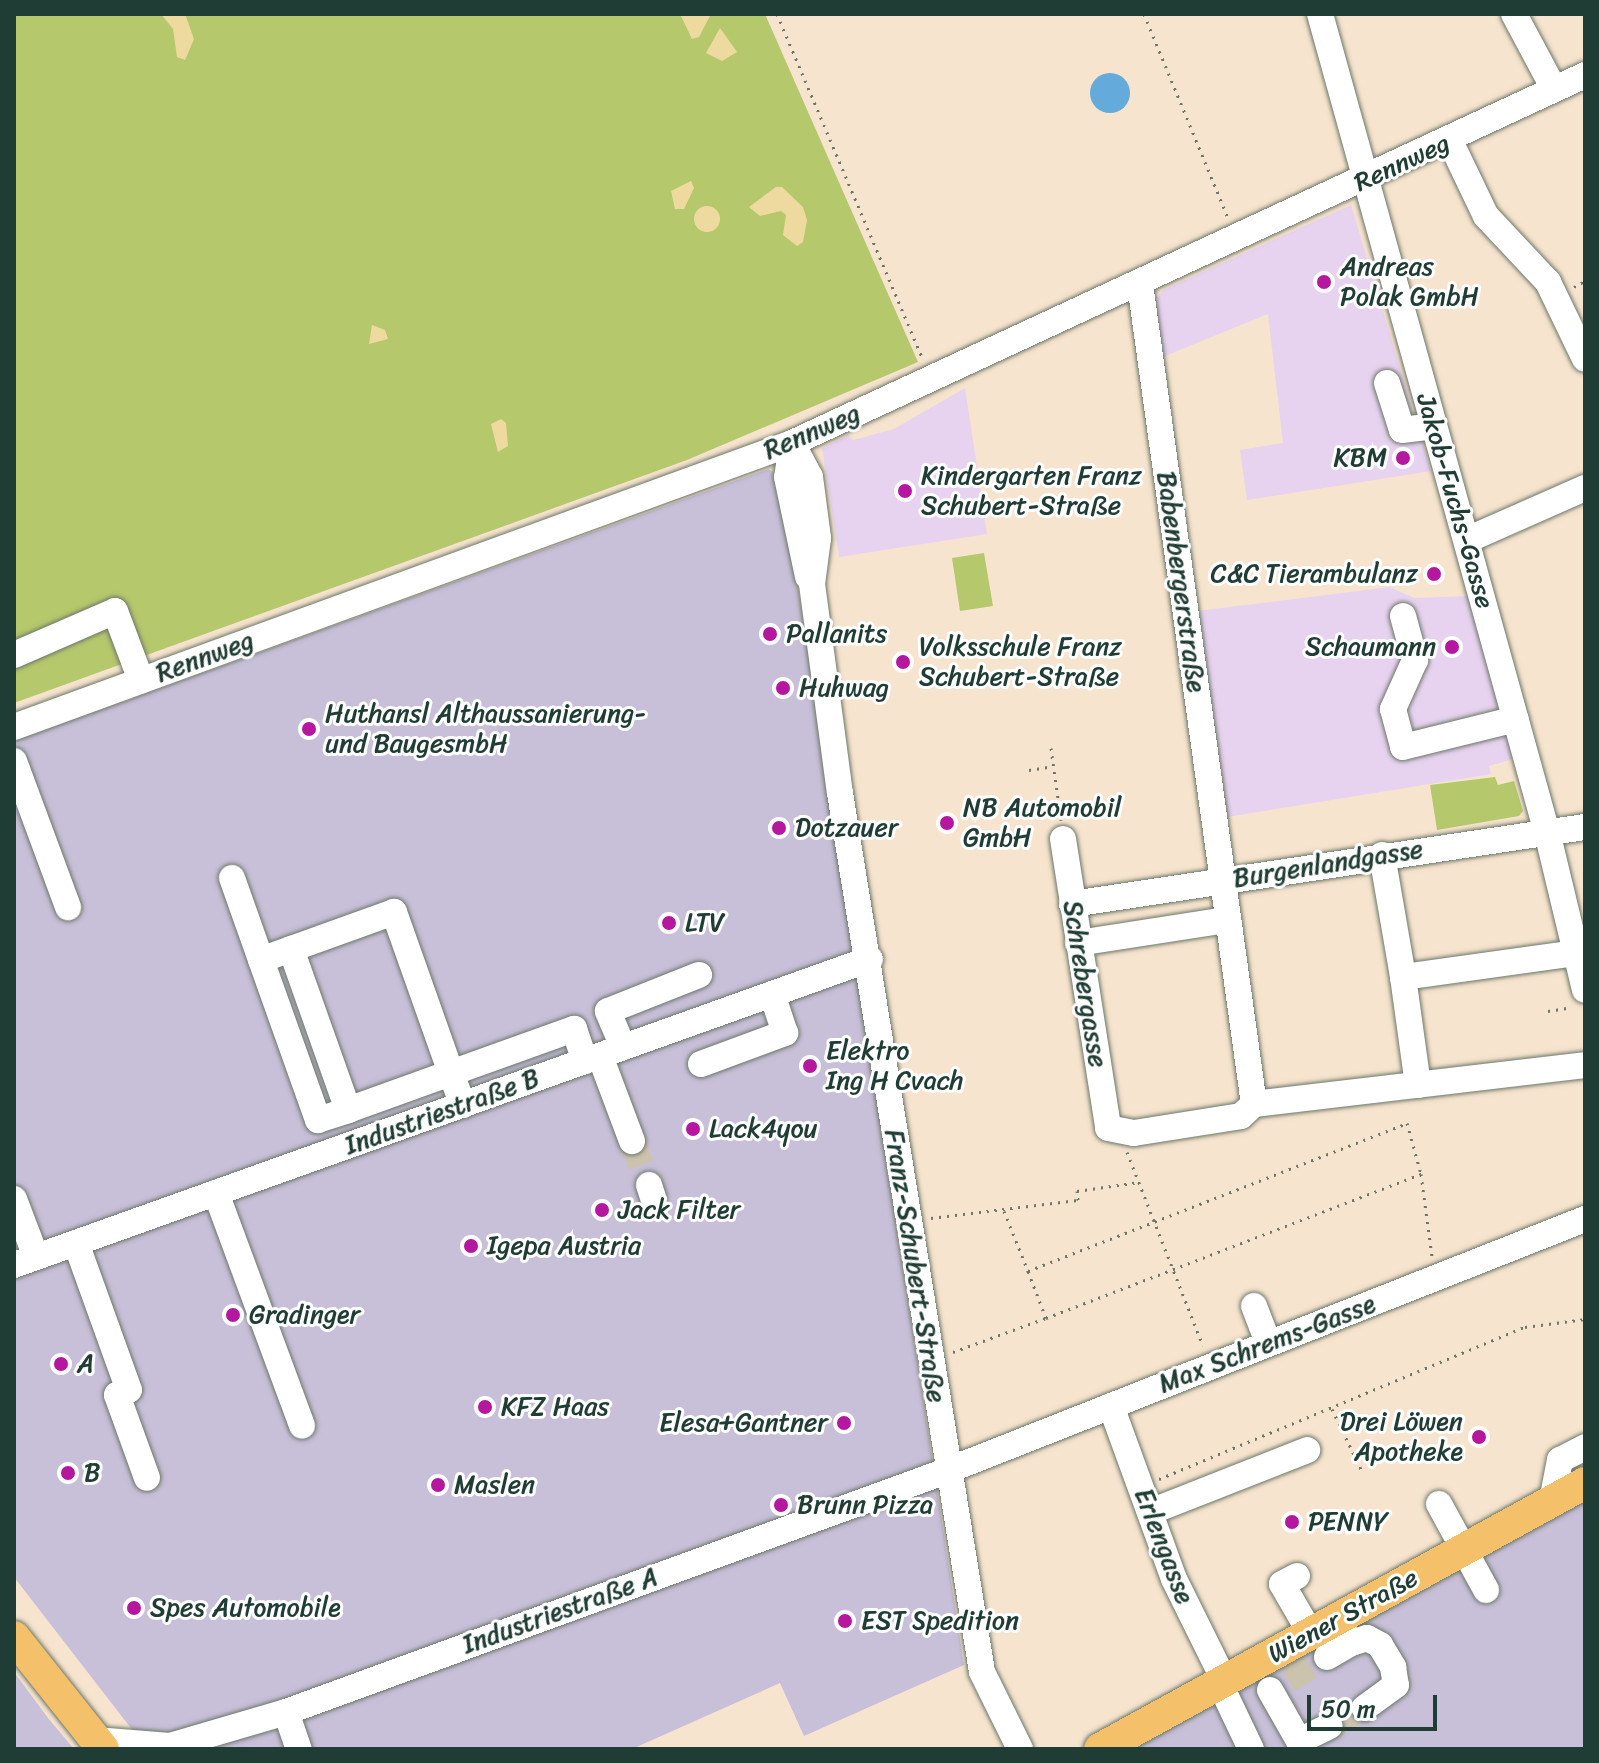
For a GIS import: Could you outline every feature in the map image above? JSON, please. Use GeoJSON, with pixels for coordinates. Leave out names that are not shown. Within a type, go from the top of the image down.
{"type":"FeatureCollection","features":[{"type":"Feature","properties":{"kind":"main road","name":"Wiener Straße"},"geometry":{"type":"LineString","coordinates":[[1107,1747],[1222,1683],[1271,1678],[1464,1549],[1585,1483]]}},
{"type":"Feature","properties":{"kind":"main road"},"geometry":{"type":"LineString","coordinates":[[17,1639],[99,1744]]}},
{"type":"Feature","properties":{"kind":"street","name":"Jakob-Fuchs-Gasse"},"geometry":{"type":"LineString","coordinates":[[1320,14],[1363,181],[1467,540],[1548,836],[1585,990]]}},
{"type":"Feature","properties":{"kind":"street"},"geometry":{"type":"LineString","coordinates":[[1514,14],[1554,89]]}},
{"type":"Feature","properties":{"kind":"street","name":"Rennweg"},"geometry":{"type":"LineString","coordinates":[[14,727],[792,443],[1450,141],[1585,75]]}},
{"type":"Feature","properties":{"kind":"street"},"geometry":{"type":"LineString","coordinates":[[1450,141],[1486,216],[1548,282],[1585,359]]}},
{"type":"Feature","properties":{"kind":"street","name":"Babenbergerstraße"},"geometry":{"type":"LineString","coordinates":[[1140,284],[1222,880],[1221,929],[1254,1104]]}},
{"type":"Feature","properties":{"kind":"street"},"geometry":{"type":"LineString","coordinates":[[1387,383],[1402,430],[1433,426]]}},
{"type":"Feature","properties":{"kind":"street","name":"Franz-Schubert-Straße"},"geometry":{"type":"LineString","coordinates":[[792,443],[810,477],[818,538],[812,584],[930,1360],[982,1672],[1020,1749]]}},
{"type":"Feature","properties":{"kind":"street"},"geometry":{"type":"LineString","coordinates":[[1467,540],[1585,488]]}},
{"type":"Feature","properties":{"kind":"street"},"geometry":{"type":"LineString","coordinates":[[14,655],[115,611],[141,680]]}},
{"type":"Feature","properties":{"kind":"street"},"geometry":{"type":"LineString","coordinates":[[1403,616],[1415,660],[1393,709],[1403,747],[1516,719]]}},
{"type":"Feature","properties":{"kind":"street"},"geometry":{"type":"LineString","coordinates":[[14,761],[68,907]]}},
{"type":"Feature","properties":{"kind":"street","name":"Burgenlandgasse"},"geometry":{"type":"LineString","coordinates":[[1072,904],[1222,880],[1306,878],[1382,855],[1525,833],[1548,836],[1585,827]]}},
{"type":"Feature","properties":{"kind":"street","name":"Schrebergasse"},"geometry":{"type":"LineString","coordinates":[[1063,839],[1108,1128]]}},
{"type":"Feature","properties":{"kind":"street"},"geometry":{"type":"LineString","coordinates":[[1382,855],[1418,1085]]}},
{"type":"Feature","properties":{"kind":"street"},"geometry":{"type":"LineString","coordinates":[[232,878],[318,1120],[574,1029],[603,1055]]}},
{"type":"Feature","properties":{"kind":"street"},"geometry":{"type":"LineString","coordinates":[[261,960],[394,912],[463,1105]]}},
{"type":"Feature","properties":{"kind":"street"},"geometry":{"type":"LineString","coordinates":[[1078,943],[1221,929]]}},
{"type":"Feature","properties":{"kind":"street"},"geometry":{"type":"LineString","coordinates":[[291,949],[348,1110]]}},
{"type":"Feature","properties":{"kind":"street"},"geometry":{"type":"LineString","coordinates":[[1403,977],[1576,953]]}},
{"type":"Feature","properties":{"kind":"street","name":"Industriestraße B"},"geometry":{"type":"LineString","coordinates":[[25,1261],[870,959]]}},
{"type":"Feature","properties":{"kind":"street"},"geometry":{"type":"LineString","coordinates":[[632,1141],[603,1055],[608,1011],[699,975]]}},
{"type":"Feature","properties":{"kind":"street"},"geometry":{"type":"LineString","coordinates":[[701,1064],[785,1033],[772,994]]}},
{"type":"Feature","properties":{"kind":"street"},"geometry":{"type":"LineString","coordinates":[[1108,1128],[1134,1133],[1241,1116],[1254,1104],[1418,1085],[1580,1056]]}},
{"type":"Feature","properties":{"kind":"street"},"geometry":{"type":"LineString","coordinates":[[216,1193],[302,1426]]}},
{"type":"Feature","properties":{"kind":"street"},"geometry":{"type":"LineString","coordinates":[[17,1216],[25,1261]]}},
{"type":"Feature","properties":{"kind":"street","name":"Max Schrems-Gasse"},"geometry":{"type":"LineString","coordinates":[[949,1470],[1585,1219]]}},
{"type":"Feature","properties":{"kind":"street"},"geometry":{"type":"LineString","coordinates":[[76,1243],[129,1390],[117,1395],[147,1478]]}},
{"type":"Feature","properties":{"kind":"street"},"geometry":{"type":"LineString","coordinates":[[1254,1306],[1268,1343]]}},
{"type":"Feature","properties":{"kind":"street","name":"Erlengasse"},"geometry":{"type":"LineString","coordinates":[[1111,1406],[1174,1579],[1251,1749]]}},
{"type":"Feature","properties":{"kind":"street"},"geometry":{"type":"LineString","coordinates":[[1552,1501],[1560,1460],[1585,1447]]}},
{"type":"Feature","properties":{"kind":"street"},"geometry":{"type":"LineString","coordinates":[[1150,1512],[1307,1450]]}},
{"type":"Feature","properties":{"kind":"street","name":"Industriestraße A"},"geometry":{"type":"LineString","coordinates":[[99,1744],[168,1747],[286,1712],[949,1470]]}},
{"type":"Feature","properties":{"kind":"street"},"geometry":{"type":"LineString","coordinates":[[1439,1504],[1486,1590]]}},
{"type":"Feature","properties":{"kind":"street"},"geometry":{"type":"LineString","coordinates":[[1297,1576],[1282,1584],[1331,1639],[1367,1638],[1380,1645],[1393,1667],[1396,1685],[1364,1708]]}},
{"type":"Feature","properties":{"kind":"street"},"geometry":{"type":"LineString","coordinates":[[1271,1678],[1299,1741],[1330,1726]]}},
{"type":"Feature","properties":{"kind":"street"},"geometry":{"type":"LineString","coordinates":[[286,1712],[299,1749]]}},
{"type":"Feature","properties":{"kind":"path"},"geometry":{"type":"LineString","coordinates":[[777,14],[932,379]]}},
{"type":"Feature","properties":{"kind":"path"},"geometry":{"type":"LineString","coordinates":[[1144,14],[1237,239]]}},
{"type":"Feature","properties":{"kind":"path"},"geometry":{"type":"LineString","coordinates":[[1051,748],[1063,839]]}},
{"type":"Feature","properties":{"kind":"path"},"geometry":{"type":"LineString","coordinates":[[1029,770],[1053,766]]}},
{"type":"Feature","properties":{"kind":"path"},"geometry":{"type":"LineString","coordinates":[[1548,1011],[1585,1005]]}},
{"type":"Feature","properties":{"kind":"path"},"geometry":{"type":"LineString","coordinates":[[1028,1271],[1407,1123],[1421,1174],[1437,1278]]}},
{"type":"Feature","properties":{"kind":"path"},"geometry":{"type":"LineString","coordinates":[[1108,1128],[1123,1141],[1211,1365]]}},
{"type":"Feature","properties":{"kind":"path"},"geometry":{"type":"LineString","coordinates":[[930,1360],[1421,1174]]}},
{"type":"Feature","properties":{"kind":"path"},"geometry":{"type":"LineString","coordinates":[[923,1219],[1078,1200],[1077,1191],[1139,1182]]}},
{"type":"Feature","properties":{"kind":"path"},"geometry":{"type":"LineString","coordinates":[[1003,1209],[1046,1318]]}},
{"type":"Feature","properties":{"kind":"path"},"geometry":{"type":"LineString","coordinates":[[1141,1486],[1525,1327],[1585,1319]]}},
{"type":"Feature","properties":{"kind":"path"},"geometry":{"type":"LineString","coordinates":[[1332,1409],[1361,1469]]}},
{"type":"Feature","properties":{"kind":"shaded area"},"geometry":{"type":"Polygon","coordinates":[[[1351,205],[1431,471],[1247,500],[1240,450],[1283,443],[1268,314],[1160,358],[1154,303],[1163,290],[1351,205]]]}},
{"type":"Feature","properties":{"kind":"shaded area","name":"Kindergarten Franz Schubert-Straße"},"geometry":{"type":"Polygon","coordinates":[[[965,388],[987,534],[839,557],[822,448],[848,435],[853,440],[894,429],[965,388]]]}},
{"type":"Feature","properties":{"kind":"shaded area"},"geometry":{"type":"Polygon","coordinates":[[[768,469],[781,477],[964,1665],[804,1736],[780,1683],[632,1749],[147,1749],[14,1577],[14,741],[768,469]]]}},
{"type":"Feature","properties":{"kind":"shaded area"},"geometry":{"type":"Polygon","coordinates":[[[1390,587],[1414,598],[1469,596],[1513,759],[1489,766],[1491,774],[1221,818],[1197,611],[1390,587]]]}},
{"type":"Feature","properties":{"kind":"shaded area"},"geometry":{"type":"Polygon","coordinates":[[[1585,1496],[1585,1749],[1120,1749],[1585,1496]]]}},
{"type":"Feature","properties":{"kind":"shaded area"},"geometry":{"type":"Polygon","coordinates":[[[14,1672],[48,1718],[74,1749],[14,1749],[14,1672]]]}},
{"type":"Feature","properties":{"kind":"green space"},"geometry":{"type":"Polygon","coordinates":[[[14,14],[765,14],[918,362],[687,460],[14,703],[14,14]]]}},
{"type":"Feature","properties":{"kind":"green space"},"geometry":{"type":"Polygon","coordinates":[[[984,553],[993,606],[960,611],[952,558],[984,553]]]}},
{"type":"Feature","properties":{"kind":"green space"},"geometry":{"type":"Polygon","coordinates":[[[1495,777],[1498,785],[1514,781],[1523,811],[1519,816],[1437,830],[1430,785],[1495,777]]]}},
{"type":"Feature","properties":{"kind":"sand"},"geometry":{"type":"Polygon","coordinates":[[[161,14],[185,14],[194,39],[185,60],[177,57],[173,29],[161,14]]]}},
{"type":"Feature","properties":{"kind":"sand"},"geometry":{"type":"Polygon","coordinates":[[[680,14],[711,14],[699,37],[692,39],[680,14]]]}},
{"type":"Feature","properties":{"kind":"sand"},"geometry":{"type":"Polygon","coordinates":[[[720,28],[737,52],[722,61],[706,53],[720,28]]]}},
{"type":"Feature","properties":{"kind":"sand"},"geometry":{"type":"Polygon","coordinates":[[[691,181],[694,188],[684,209],[675,209],[671,191],[691,181]]]}},
{"type":"Feature","properties":{"kind":"sand"},"geometry":{"type":"Polygon","coordinates":[[[776,187],[782,187],[803,207],[807,220],[803,242],[797,246],[783,235],[786,215],[781,211],[760,216],[749,207],[776,187]]]}},
{"type":"Feature","properties":{"kind":"sand"},"geometry":{"type":"Polygon","coordinates":[[[707,206],[716,210],[720,219],[716,228],[707,232],[698,228],[694,219],[698,210],[707,206]]]}},
{"type":"Feature","properties":{"kind":"sand"},"geometry":{"type":"Polygon","coordinates":[[[372,325],[385,330],[388,339],[369,344],[372,325]]]}},
{"type":"Feature","properties":{"kind":"sand"},"geometry":{"type":"Polygon","coordinates":[[[501,419],[506,423],[508,446],[498,452],[491,424],[501,419]]]}},
{"type":"Feature","properties":{"kind":"water"},"geometry":{"type":"Polygon","coordinates":[[[1110,73],[1124,79],[1130,93],[1124,107],[1110,113],[1096,107],[1090,93],[1096,79],[1110,73]]]}},
{"type":"Feature","properties":{"kind":"tunnel"},"geometry":{"type":"LineString","coordinates":[[632,1141],[649,1185]]}},
{"type":"Feature","properties":{"kind":"tunnel"},"geometry":{"type":"LineString","coordinates":[[1288,1680],[1327,1657]]}},
{"type":"Feature","properties":{"kind":"tunnel"},"geometry":{"type":"LineString","coordinates":[[1330,1726],[1364,1708]]}},
{"type":"Feature","properties":{"kind":"place","name":"Andreas Polak GmbH"},"geometry":{"type":"Point","coordinates":[1324,282]}},
{"type":"Feature","properties":{"kind":"place","name":"KBM"},"geometry":{"type":"Point","coordinates":[1403,458]}},
{"type":"Feature","properties":{"kind":"place","name":"Kindergarten Franz Schubert-Straße"},"geometry":{"type":"Point","coordinates":[905,491]}},
{"type":"Feature","properties":{"kind":"place","name":"C&C Tierambulanz"},"geometry":{"type":"Point","coordinates":[1434,574]}},
{"type":"Feature","properties":{"kind":"place","name":"Pallanits"},"geometry":{"type":"Point","coordinates":[770,634]}},
{"type":"Feature","properties":{"kind":"place","name":"Schaumann"},"geometry":{"type":"Point","coordinates":[1452,647]}},
{"type":"Feature","properties":{"kind":"place","name":"Volksschule Franz Schubert-Straße"},"geometry":{"type":"Point","coordinates":[903,662]}},
{"type":"Feature","properties":{"kind":"place","name":"Huhwag"},"geometry":{"type":"Point","coordinates":[783,688]}},
{"type":"Feature","properties":{"kind":"place","name":"Huthansl Althaussanierung- und BaugesmbH"},"geometry":{"type":"Point","coordinates":[309,729]}},
{"type":"Feature","properties":{"kind":"place","name":"NB Automobil GmbH"},"geometry":{"type":"Point","coordinates":[947,823]}},
{"type":"Feature","properties":{"kind":"place","name":"Dotzauer"},"geometry":{"type":"Point","coordinates":[779,828]}},
{"type":"Feature","properties":{"kind":"place","name":"LTV"},"geometry":{"type":"Point","coordinates":[669,923]}},
{"type":"Feature","properties":{"kind":"place","name":"Elektro Ing H Cvach"},"geometry":{"type":"Point","coordinates":[810,1066]}},
{"type":"Feature","properties":{"kind":"place","name":"Lack4you"},"geometry":{"type":"Point","coordinates":[693,1129]}},
{"type":"Feature","properties":{"kind":"place","name":"Jack Filter"},"geometry":{"type":"Point","coordinates":[602,1210]}},
{"type":"Feature","properties":{"kind":"place","name":"Igepa Austria"},"geometry":{"type":"Point","coordinates":[471,1246]}},
{"type":"Feature","properties":{"kind":"place","name":"Gradinger"},"geometry":{"type":"Point","coordinates":[233,1315]}},
{"type":"Feature","properties":{"kind":"place","name":"A"},"geometry":{"type":"Point","coordinates":[61,1364]}},
{"type":"Feature","properties":{"kind":"place","name":"KFZ Haas"},"geometry":{"type":"Point","coordinates":[485,1407]}},
{"type":"Feature","properties":{"kind":"place","name":"Elesa+Gantner"},"geometry":{"type":"Point","coordinates":[844,1423]}},
{"type":"Feature","properties":{"kind":"place","name":"Drei Löwen Apotheke"},"geometry":{"type":"Point","coordinates":[1479,1437]}},
{"type":"Feature","properties":{"kind":"place","name":"B"},"geometry":{"type":"Point","coordinates":[68,1473]}},
{"type":"Feature","properties":{"kind":"place","name":"Maslen"},"geometry":{"type":"Point","coordinates":[438,1485]}},
{"type":"Feature","properties":{"kind":"place","name":"Brunn Pizza"},"geometry":{"type":"Point","coordinates":[781,1505]}},
{"type":"Feature","properties":{"kind":"place","name":"PENNY"},"geometry":{"type":"Point","coordinates":[1292,1522]}},
{"type":"Feature","properties":{"kind":"place","name":"Spes Automobile"},"geometry":{"type":"Point","coordinates":[134,1608]}},
{"type":"Feature","properties":{"kind":"place","name":"EST Spedition"},"geometry":{"type":"Point","coordinates":[845,1621]}}]}
